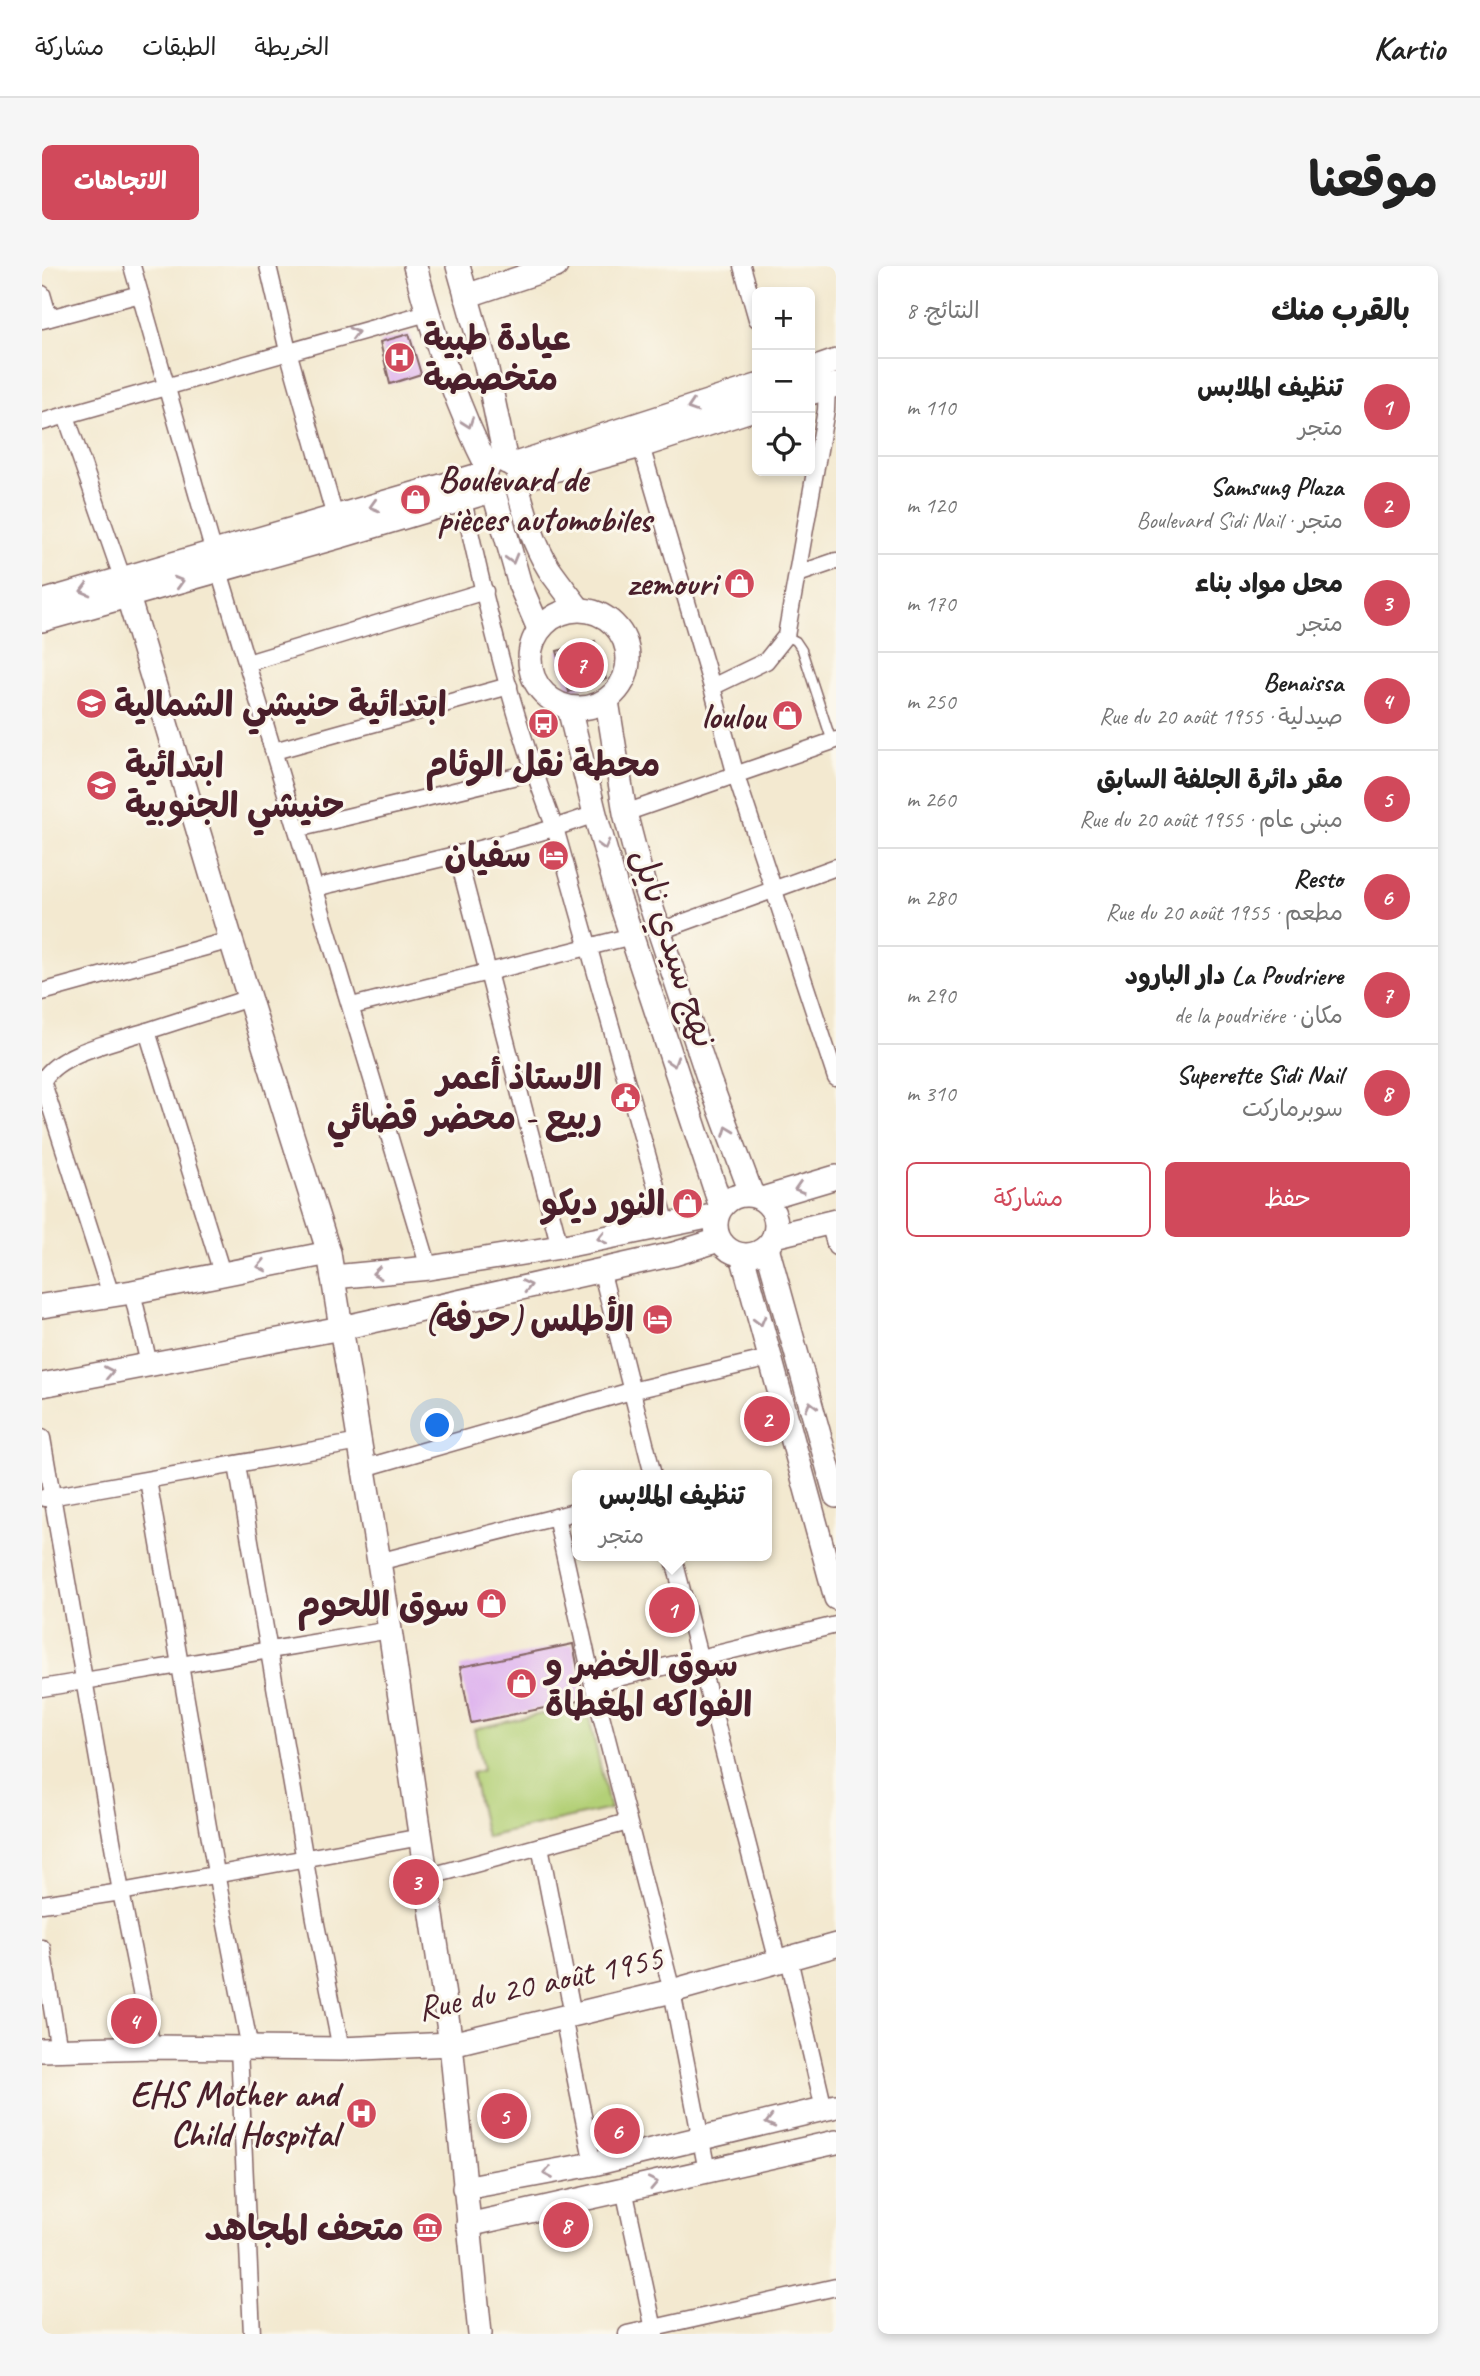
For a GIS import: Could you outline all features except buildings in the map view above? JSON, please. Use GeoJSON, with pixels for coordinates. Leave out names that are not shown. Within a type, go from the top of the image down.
{"type":"FeatureCollection","features":[{"type":"Feature","properties":{"kind":"street"},"geometry":{"type":"LineString","coordinates":[[132,266],[165,387],[429,1268]]}},
{"type":"Feature","properties":{"kind":"street"},"geometry":{"type":"LineString","coordinates":[[268,266],[288,351],[338,527]]}},
{"type":"Feature","properties":{"kind":"street"},"geometry":{"type":"LineString","coordinates":[[415,266],[427,313],[475,441],[502,477],[549,568],[579,610]]}},
{"type":"Feature","properties":{"kind":"street"},"geometry":{"type":"LineString","coordinates":[[458,266],[486,365],[520,585],[539,629]]}},
{"type":"Feature","properties":{"kind":"street"},"geometry":{"type":"LineString","coordinates":[[466,296],[556,266]]}},
{"type":"Feature","properties":{"kind":"street"},"geometry":{"type":"LineString","coordinates":[[742,266],[752,301]]}},
{"type":"Feature","properties":{"kind":"street"},"geometry":{"type":"LineString","coordinates":[[42,294],[46,319],[140,294]]}},
{"type":"Feature","properties":{"kind":"street"},"geometry":{"type":"LineString","coordinates":[[42,422],[427,313]]}},
{"type":"Feature","properties":{"kind":"street"},"geometry":{"type":"LineString","coordinates":[[712,687],[766,661],[786,636],[822,433],[823,377]]}},
{"type":"Feature","properties":{"kind":"street"},"geometry":{"type":"LineString","coordinates":[[42,620],[126,588],[502,477],[752,388]]}},
{"type":"Feature","properties":{"kind":"street"},"geometry":{"type":"LineString","coordinates":[[338,527],[463,500],[502,477],[641,446],[752,410]]}},
{"type":"Feature","properties":{"kind":"street"},"geometry":{"type":"LineString","coordinates":[[66,416],[126,588],[248,998],[329,1254],[390,1630],[451,2044],[480,2334]]}},
{"type":"Feature","properties":{"kind":"street"},"geometry":{"type":"LineString","coordinates":[[641,446],[736,776],[836,1078]]}},
{"type":"Feature","properties":{"kind":"street"},"geometry":{"type":"LineString","coordinates":[[463,500],[533,772],[555,828],[667,1225]]}},
{"type":"Feature","properties":{"kind":"street"},"geometry":{"type":"LineString","coordinates":[[797,574],[836,561]]}},
{"type":"Feature","properties":{"kind":"street"},"geometry":{"type":"LineString","coordinates":[[42,602],[126,588]]}},
{"type":"Feature","properties":{"kind":"street"},"geometry":{"type":"LineString","coordinates":[[247,663],[485,591]]}},
{"type":"Feature","properties":{"kind":"street"},"geometry":{"type":"LineString","coordinates":[[579,610],[595,612],[609,619],[620,631],[627,645],[629,660],[626,676],[618,690],[607,701],[595,706],[569,708],[554,702],[541,691],[533,677],[530,660],[532,644],[539,629],[557,615],[579,610]]}},
{"type":"Feature","properties":{"kind":"street"},"geometry":{"type":"LineString","coordinates":[[274,751],[509,686]]}},
{"type":"Feature","properties":{"kind":"street","name":"نهج سيدي نايل"},"geometry":{"type":"LineString","coordinates":[[607,701],[625,813],[660,931],[709,1080],[757,1197]]}},
{"type":"Feature","properties":{"kind":"street","name":"نهج سيدي نايل"},"geometry":{"type":"LineString","coordinates":[[569,708],[595,814],[719,1211]]}},
{"type":"Feature","properties":{"kind":"street"},"geometry":{"type":"LineString","coordinates":[[625,813],[834,741]]}},
{"type":"Feature","properties":{"kind":"street"},"geometry":{"type":"LineString","coordinates":[[298,829],[533,772]]}},
{"type":"Feature","properties":{"kind":"street"},"geometry":{"type":"LineString","coordinates":[[315,888],[457,854],[555,828],[595,814]]}},
{"type":"Feature","properties":{"kind":"street"},"geometry":{"type":"LineString","coordinates":[[457,854],[560,1247]]}},
{"type":"Feature","properties":{"kind":"street"},"geometry":{"type":"LineString","coordinates":[[660,931],[836,867]]}},
{"type":"Feature","properties":{"kind":"street"},"geometry":{"type":"LineString","coordinates":[[352,1006],[632,936]]}},
{"type":"Feature","properties":{"kind":"street"},"geometry":{"type":"LineString","coordinates":[[42,992],[231,940]]}},
{"type":"Feature","properties":{"kind":"street"},"geometry":{"type":"LineString","coordinates":[[149,1364],[43,1080],[52,1068],[66,1059],[248,998]]}},
{"type":"Feature","properties":{"kind":"street"},"geometry":{"type":"LineString","coordinates":[[147,1031],[222,1273]]}},
{"type":"Feature","properties":{"kind":"street"},"geometry":{"type":"LineString","coordinates":[[333,1277],[429,1268],[560,1247],[667,1225],[719,1211],[735,1196],[757,1197],[836,1177]]}},
{"type":"Feature","properties":{"kind":"street"},"geometry":{"type":"LineString","coordinates":[[757,1197],[768,1205],[776,1219],[771,1241],[836,1496]]}},
{"type":"Feature","properties":{"kind":"street"},"geometry":{"type":"LineString","coordinates":[[719,1211],[715,1223],[719,1240],[725,1248],[742,1255],[751,1255],[771,1241],[833,1222],[836,1247]]}},
{"type":"Feature","properties":{"kind":"street"},"geometry":{"type":"LineString","coordinates":[[42,1385],[341,1328],[674,1254],[719,1240]]}},
{"type":"Feature","properties":{"kind":"street"},"geometry":{"type":"LineString","coordinates":[[42,1306],[329,1254]]}},
{"type":"Feature","properties":{"kind":"street"},"geometry":{"type":"LineString","coordinates":[[742,1255],[836,1598]]}},
{"type":"Feature","properties":{"kind":"street"},"geometry":{"type":"LineString","coordinates":[[601,1269],[652,1470]]}},
{"type":"Feature","properties":{"kind":"street"},"geometry":{"type":"LineString","coordinates":[[364,1468],[631,1391],[770,1358]]}},
{"type":"Feature","properties":{"kind":"street"},"geometry":{"type":"LineString","coordinates":[[42,1438],[47,1498],[85,1679],[121,1892],[152,2047]]}},
{"type":"Feature","properties":{"kind":"street"},"geometry":{"type":"LineString","coordinates":[[47,1498],[360,1442]]}},
{"type":"Feature","properties":{"kind":"street"},"geometry":{"type":"LineString","coordinates":[[237,1465],[304,1858],[341,2049]]}},
{"type":"Feature","properties":{"kind":"street"},"geometry":{"type":"LineString","coordinates":[[148,1480],[245,2049],[252,2334]]}},
{"type":"Feature","properties":{"kind":"street"},"geometry":{"type":"LineString","coordinates":[[379,1562],[572,1513]]}},
{"type":"Feature","properties":{"kind":"street"},"geometry":{"type":"LineString","coordinates":[[556,1517],[593,1684],[673,1992],[707,2171]]}},
{"type":"Feature","properties":{"kind":"street"},"geometry":{"type":"LineString","coordinates":[[464,2188],[593,2164],[830,2107],[784,1961],[674,1561]]}},
{"type":"Feature","properties":{"kind":"street"},"geometry":{"type":"LineString","coordinates":[[593,1684],[836,1625]]}},
{"type":"Feature","properties":{"kind":"street"},"geometry":{"type":"LineString","coordinates":[[42,1688],[390,1630]]}},
{"type":"Feature","properties":{"kind":"street"},"geometry":{"type":"LineString","coordinates":[[427,1877],[628,1822]]}},
{"type":"Feature","properties":{"kind":"street"},"geometry":{"type":"LineString","coordinates":[[42,1904],[121,1892],[421,1836]]}},
{"type":"Feature","properties":{"kind":"street"},"geometry":{"type":"LineString","coordinates":[[540,1846],[593,2164]]}},
{"type":"Feature","properties":{"kind":"street","name":"Rue du 20 août 1955"},"geometry":{"type":"LineString","coordinates":[[51,2050],[152,2047],[341,2049],[451,2044],[673,1992],[836,1945]]}},
{"type":"Feature","properties":{"kind":"street"},"geometry":{"type":"LineString","coordinates":[[42,1948],[51,2050]]}},
{"type":"Feature","properties":{"kind":"street"},"geometry":{"type":"LineString","coordinates":[[468,2225],[836,2142]]}},
{"type":"Feature","properties":{"kind":"street"},"geometry":{"type":"LineString","coordinates":[[624,2189],[654,2331]]}},
{"type":"Feature","properties":{"kind":"street"},"geometry":{"type":"LineString","coordinates":[[626,2334],[654,2331],[836,2287]]}},
{"type":"Feature","properties":{"kind":"lane"},"geometry":{"type":"LineString","coordinates":[[786,636],[796,641],[802,650],[834,741]]}},
{"type":"Feature","properties":{"kind":"green space"},"geometry":{"type":"Polygon","coordinates":[[[586,1704],[610,1809],[486,1837],[472,1773],[483,1770],[474,1729],[586,1704]]]}},
{"type":"Feature","properties":{"kind":"place","name":"عيادة طبية متخصصة"},"geometry":{"type":"Point","coordinates":[400,358]}},
{"type":"Feature","properties":{"kind":"place","name":"Boulevard de pièces automobiles"},"geometry":{"type":"Point","coordinates":[415,499]}},
{"type":"Feature","properties":{"kind":"place","name":"zemouri"},"geometry":{"type":"Point","coordinates":[740,583]}},
{"type":"Feature","properties":{"kind":"place","name":"La Poudriere دار البارود"},"geometry":{"type":"Point","coordinates":[581,665]}},
{"type":"Feature","properties":{"kind":"place","name":"ابتدائية حنيشي الشمالية"},"geometry":{"type":"Point","coordinates":[91,704]}},
{"type":"Feature","properties":{"kind":"place","name":"loulou"},"geometry":{"type":"Point","coordinates":[788,716]}},
{"type":"Feature","properties":{"kind":"place","name":"محطة نقل الوئام"},"geometry":{"type":"Point","coordinates":[543,723]}},
{"type":"Feature","properties":{"kind":"place","name":"ابتدائية حنيشي الجنوبية"},"geometry":{"type":"Point","coordinates":[102,785]}},
{"type":"Feature","properties":{"kind":"place","name":"سفيان"},"geometry":{"type":"Point","coordinates":[554,855]}},
{"type":"Feature","properties":{"kind":"place","name":"الاستاذ أعمر ربيع - محضر قضائي"},"geometry":{"type":"Point","coordinates":[625,1097]}},
{"type":"Feature","properties":{"kind":"place","name":"النور ديكو"},"geometry":{"type":"Point","coordinates":[688,1203]}},
{"type":"Feature","properties":{"kind":"place","name":"الأطلس (حرفة)"},"geometry":{"type":"Point","coordinates":[657,1319]}},
{"type":"Feature","properties":{"kind":"place","name":"Samsung Plaza"},"geometry":{"type":"Point","coordinates":[767,1419]}},
{"type":"Feature","properties":{"kind":"place","name":"سوق اللحوم"},"geometry":{"type":"Point","coordinates":[492,1604]}},
{"type":"Feature","properties":{"kind":"place","name":"تنظيف الملابس"},"geometry":{"type":"Point","coordinates":[672,1610]}},
{"type":"Feature","properties":{"kind":"place","name":"سوق الخضر و الفواكه المغطاة"},"geometry":{"type":"Point","coordinates":[522,1684]}},
{"type":"Feature","properties":{"kind":"place","name":"محل مواد بناء"},"geometry":{"type":"Point","coordinates":[416,1882]}},
{"type":"Feature","properties":{"kind":"place","name":"Benaissa"},"geometry":{"type":"Point","coordinates":[134,2021]}},
{"type":"Feature","properties":{"kind":"place","name":"EHS Mother and Child Hospital"},"geometry":{"type":"Point","coordinates":[361,2114]}},
{"type":"Feature","properties":{"kind":"place","name":"مقر دائرة الجلفة السابق"},"geometry":{"type":"Point","coordinates":[504,2116]}},
{"type":"Feature","properties":{"kind":"place","name":"Resto"},"geometry":{"type":"Point","coordinates":[617,2131]}},
{"type":"Feature","properties":{"kind":"place","name":"Superette Sidi Nail"},"geometry":{"type":"Point","coordinates":[566,2225]}},
{"type":"Feature","properties":{"kind":"place","name":"متحف المجاهد"},"geometry":{"type":"Point","coordinates":[427,2228]}}]}
